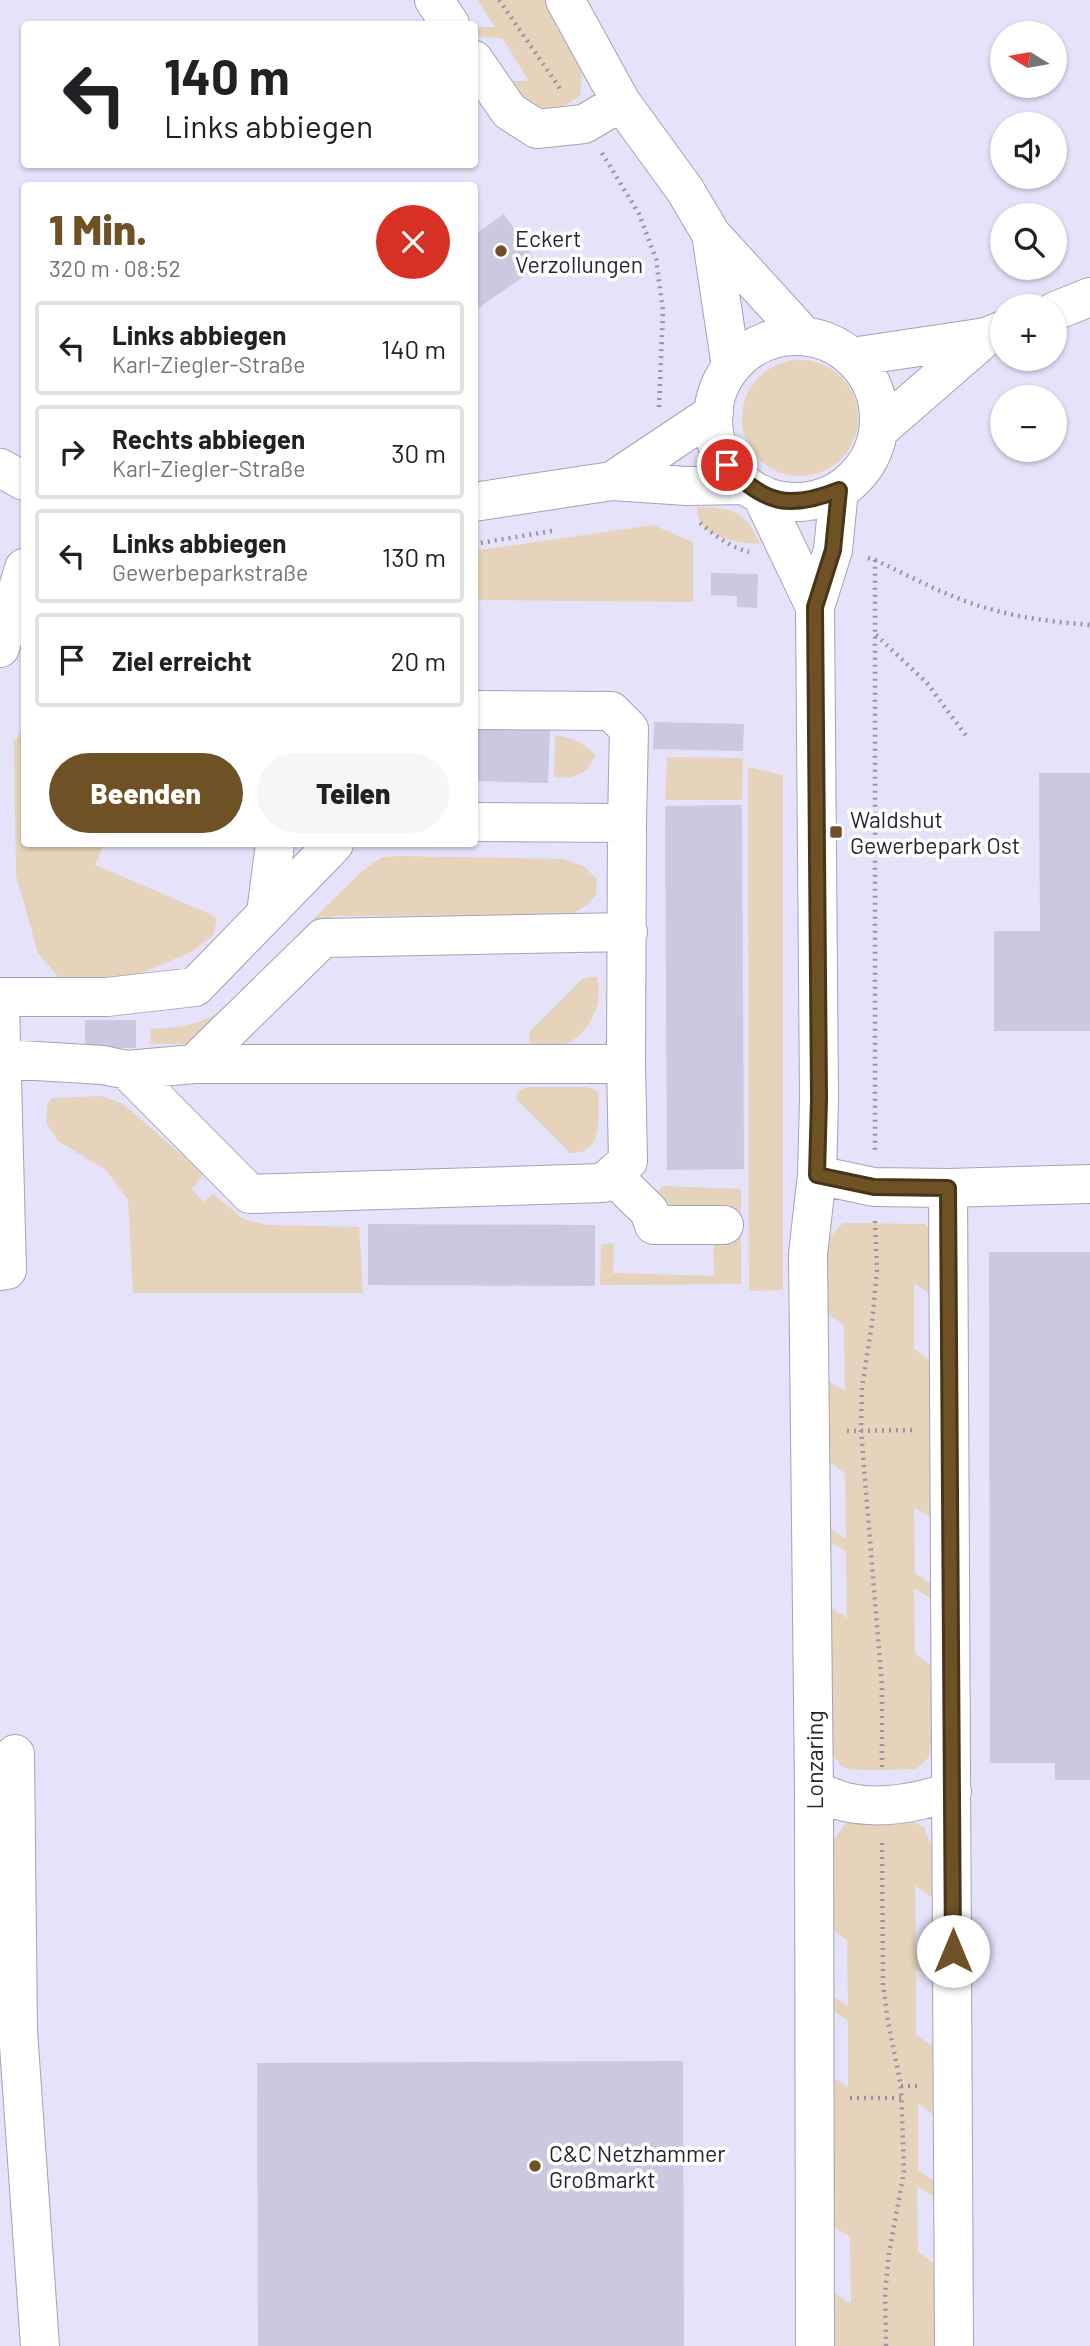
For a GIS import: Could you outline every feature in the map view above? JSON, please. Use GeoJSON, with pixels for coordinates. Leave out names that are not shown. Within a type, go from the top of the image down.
{"type":"FeatureCollection","features":[{"type":"Feature","properties":{"kind":"street"},"geometry":{"type":"LineString","coordinates":[[433,0],[448,21]]}},
{"type":"Feature","properties":{"kind":"street"},"geometry":{"type":"LineString","coordinates":[[565,0],[621,102],[685,190],[711,234],[803,335]]}},
{"type":"Feature","properties":{"kind":"street"},"geometry":{"type":"LineString","coordinates":[[478,66],[509,111],[537,129],[584,124],[621,102]]}},
{"type":"Feature","properties":{"kind":"street"},"geometry":{"type":"LineString","coordinates":[[711,234],[731,367]]}},
{"type":"Feature","properties":{"kind":"street"},"geometry":{"type":"LineString","coordinates":[[1067,306],[1090,297]]}},
{"type":"Feature","properties":{"kind":"street"},"geometry":{"type":"LineString","coordinates":[[852,357],[990,334]]}},
{"type":"Feature","properties":{"kind":"street"},"geometry":{"type":"LineString","coordinates":[[478,501],[612,481],[754,490],[786,501],[813,500],[839,490],[858,475],[872,454],[879,429],[878,403],[869,378],[852,357],[830,342],[803,335],[776,338],[751,349],[731,367],[719,389],[714,413],[716,440],[727,465],[754,490],[788,550],[815,607]]}},
{"type":"Feature","properties":{"kind":"street"},"geometry":{"type":"LineString","coordinates":[[879,429],[990,336]]}},
{"type":"Feature","properties":{"kind":"street"},"geometry":{"type":"LineString","coordinates":[[612,481],[714,413]]}},
{"type":"Feature","properties":{"kind":"street"},"geometry":{"type":"LineString","coordinates":[[0,468],[21,479]]}},
{"type":"Feature","properties":{"kind":"street"},"geometry":{"type":"LineString","coordinates":[[815,607],[833,550],[839,490]]}},
{"type":"Feature","properties":{"kind":"street"},"geometry":{"type":"LineString","coordinates":[[0,648],[21,578]]}},
{"type":"Feature","properties":{"kind":"street","name":"Lonzaring"},"geometry":{"type":"LineString","coordinates":[[815,607],[819,1099],[817,1175],[808,1254],[814,1790],[815,2346]]}},
{"type":"Feature","properties":{"kind":"street"},"geometry":{"type":"LineString","coordinates":[[127,1070],[250,1194],[603,1184],[628,1161],[626,1063],[629,729],[611,711],[478,710]]}},
{"type":"Feature","properties":{"kind":"street"},"geometry":{"type":"LineString","coordinates":[[478,822],[627,823]]}},
{"type":"Feature","properties":{"kind":"street"},"geometry":{"type":"LineString","coordinates":[[266,913],[275,847]]}},
{"type":"Feature","properties":{"kind":"street"},"geometry":{"type":"LineString","coordinates":[[0,997],[107,997],[195,988],[331,847]]}},
{"type":"Feature","properties":{"kind":"street"},"geometry":{"type":"LineString","coordinates":[[194,1064],[323,938],[628,932]]}},
{"type":"Feature","properties":{"kind":"street"},"geometry":{"type":"LineString","coordinates":[[0,1003],[3,1059],[3,1270]]}},
{"type":"Feature","properties":{"kind":"street"},"geometry":{"type":"LineString","coordinates":[[3,1059],[103,1065],[127,1070],[194,1064],[626,1063]]}},
{"type":"Feature","properties":{"kind":"street"},"geometry":{"type":"LineString","coordinates":[[612,1175],[649,1211],[654,1235],[724,1225]]}},
{"type":"Feature","properties":{"kind":"street"},"geometry":{"type":"LineString","coordinates":[[817,1175],[874,1187],[1090,1184]]}},
{"type":"Feature","properties":{"kind":"street"},"geometry":{"type":"LineString","coordinates":[[948,1188],[954,2346]]}},
{"type":"Feature","properties":{"kind":"street"},"geometry":{"type":"LineString","coordinates":[[15,1754],[18,2031],[40,2346]]}},
{"type":"Feature","properties":{"kind":"street"},"geometry":{"type":"LineString","coordinates":[[814,1790],[844,1802],[882,1805],[922,1801],[952,1791]]}},
{"type":"Feature","properties":{"kind":"path"},"geometry":{"type":"LineString","coordinates":[[499,0],[584,124],[639,214],[656,259],[663,311],[659,409],[660,423],[669,443]]}},
{"type":"Feature","properties":{"kind":"path"},"geometry":{"type":"LineString","coordinates":[[687,486],[697,521],[714,536],[738,549],[755,553],[788,550]]}},
{"type":"Feature","properties":{"kind":"path"},"geometry":{"type":"LineString","coordinates":[[478,543],[554,530]]}},
{"type":"Feature","properties":{"kind":"path"},"geometry":{"type":"LineString","coordinates":[[833,550],[855,553],[875,560],[993,610],[1054,622],[1090,625]]}},
{"type":"Feature","properties":{"kind":"path"},"geometry":{"type":"LineString","coordinates":[[875,560],[874,1187],[877,1270],[862,1387],[861,1431],[882,1686],[883,1985],[902,2098],[904,2172],[889,2253],[886,2346]]}},
{"type":"Feature","properties":{"kind":"path"},"geometry":{"type":"LineString","coordinates":[[875,634],[927,684],[967,737]]}},
{"type":"Feature","properties":{"kind":"path"},"geometry":{"type":"LineString","coordinates":[[811,1431],[951,1430]]}},
{"type":"Feature","properties":{"kind":"path"},"geometry":{"type":"LineString","coordinates":[[814,2098],[902,2098]]}},
{"type":"Feature","properties":{"kind":"shaded area"},"geometry":{"type":"Polygon","coordinates":[[[477,0],[550,0],[576,45],[581,68],[580,96],[555,111],[522,101],[501,81],[529,81],[502,38],[478,37],[478,27],[495,27],[477,0]]]}},
{"type":"Feature","properties":{"kind":"shaded area"},"geometry":{"type":"Polygon","coordinates":[[[800,360],[822,365],[841,377],[853,396],[858,418],[853,440],[841,459],[822,471],[800,476],[778,471],[759,459],[747,440],[742,418],[747,396],[759,377],[778,365],[800,360]]]}},
{"type":"Feature","properties":{"kind":"shaded area"},"geometry":{"type":"Polygon","coordinates":[[[697,507],[719,508],[736,513],[749,524],[760,544],[729,540],[710,532],[698,517],[697,507]]]}},
{"type":"Feature","properties":{"kind":"shaded area"},"geometry":{"type":"Polygon","coordinates":[[[653,525],[693,542],[693,602],[478,600],[478,550],[653,525]]]}},
{"type":"Feature","properties":{"kind":"shaded area"},"geometry":{"type":"Polygon","coordinates":[[[21,733],[21,847],[103,847],[95,865],[210,914],[217,919],[213,936],[191,952],[137,975],[79,982],[58,977],[38,953],[16,875],[14,741],[21,733]]]}},
{"type":"Feature","properties":{"kind":"shaded area"},"geometry":{"type":"Polygon","coordinates":[[[555,735],[577,741],[595,755],[584,771],[574,776],[554,777],[555,735]]]}},
{"type":"Feature","properties":{"kind":"shaded area"},"geometry":{"type":"Polygon","coordinates":[[[667,757],[743,758],[742,800],[665,800],[667,757]]]}},
{"type":"Feature","properties":{"kind":"shaded area"},"geometry":{"type":"Polygon","coordinates":[[[748,767],[783,775],[783,1290],[749,1291],[748,767]]]}},
{"type":"Feature","properties":{"kind":"shaded area"},"geometry":{"type":"Polygon","coordinates":[[[382,857],[563,859],[583,866],[597,879],[596,895],[587,905],[570,915],[334,916],[318,926],[194,1044],[150,1044],[151,1029],[186,1025],[219,1012],[360,873],[382,857]]]}},
{"type":"Feature","properties":{"kind":"shaded area"},"geometry":{"type":"Polygon","coordinates":[[[597,977],[597,1006],[583,1032],[559,1047],[545,1048],[530,1044],[529,1032],[582,979],[597,977]]]}},
{"type":"Feature","properties":{"kind":"shaded area"},"geometry":{"type":"Polygon","coordinates":[[[528,1087],[587,1087],[596,1090],[599,1094],[597,1133],[589,1148],[570,1153],[516,1099],[519,1090],[528,1087]]]}},
{"type":"Feature","properties":{"kind":"shaded area"},"geometry":{"type":"Polygon","coordinates":[[[102,1096],[123,1104],[204,1174],[192,1189],[203,1202],[213,1194],[243,1219],[267,1225],[359,1227],[363,1293],[133,1293],[128,1200],[106,1170],[58,1141],[46,1123],[48,1103],[52,1098],[102,1096]]]}},
{"type":"Feature","properties":{"kind":"shaded area"},"geometry":{"type":"Polygon","coordinates":[[[663,1186],[741,1189],[741,1284],[600,1285],[601,1244],[614,1243],[613,1273],[714,1276],[713,1239],[668,1208],[656,1193],[663,1186]]]}},
{"type":"Feature","properties":{"kind":"shaded area"},"geometry":{"type":"Polygon","coordinates":[[[843,1223],[925,1224],[937,1237],[939,1300],[914,1283],[914,1349],[940,1367],[939,1523],[914,1507],[915,1573],[940,1590],[939,1604],[914,1588],[915,1654],[940,1672],[940,1702],[928,1758],[916,1769],[846,1768],[836,1759],[825,1719],[821,1665],[821,1602],[847,1618],[846,1552],[821,1535],[821,1523],[846,1539],[845,1473],[820,1456],[820,1375],[845,1391],[844,1325],[819,1307],[827,1240],[843,1223]]]}},
{"type":"Feature","properties":{"kind":"shaded area"},"geometry":{"type":"Polygon","coordinates":[[[912,1821],[925,1828],[936,1861],[941,1903],[915,1886],[916,1953],[941,1970],[941,1986],[916,1969],[916,2035],[942,2053],[943,2121],[918,2104],[918,2170],[944,2188],[943,2203],[917,2186],[918,2252],[943,2270],[937,2346],[833,2346],[825,2287],[851,2304],[850,2237],[824,2220],[823,2071],[848,2087],[848,2021],[822,2003],[823,1990],[848,2006],[847,1940],[822,1922],[823,1894],[834,1839],[847,1822],[912,1821]]]}},
{"type":"Feature","properties":{"kind":"building","name":"Eckert Verzollungen"},"geometry":{"type":"Polygon","coordinates":[[[504,214],[539,266],[478,308],[478,232],[504,214]]]}},
{"type":"Feature","properties":{"kind":"building"},"geometry":{"type":"Polygon","coordinates":[[[711,573],[758,574],[757,608],[737,607],[737,596],[711,595],[711,573]]]}},
{"type":"Feature","properties":{"kind":"building"},"geometry":{"type":"Polygon","coordinates":[[[654,722],[744,724],[743,751],[653,749],[654,722]]]}},
{"type":"Feature","properties":{"kind":"building"},"geometry":{"type":"Polygon","coordinates":[[[478,728],[550,730],[548,783],[478,781],[478,728]]]}},
{"type":"Feature","properties":{"kind":"building"},"geometry":{"type":"Polygon","coordinates":[[[1039,773],[1090,773],[1090,1031],[994,1031],[994,931],[1040,931],[1039,773]]]}},
{"type":"Feature","properties":{"kind":"building"},"geometry":{"type":"Polygon","coordinates":[[[742,805],[744,1169],[667,1170],[665,806],[742,805]]]}},
{"type":"Feature","properties":{"kind":"building"},"geometry":{"type":"Polygon","coordinates":[[[85,1020],[136,1020],[136,1048],[85,1048],[85,1020]]]}},
{"type":"Feature","properties":{"kind":"building"},"geometry":{"type":"Polygon","coordinates":[[[368,1224],[595,1225],[595,1286],[368,1285],[368,1224]]]}},
{"type":"Feature","properties":{"kind":"building"},"geometry":{"type":"Polygon","coordinates":[[[989,1252],[1090,1252],[1090,1780],[1055,1780],[1055,1763],[990,1763],[989,1252]]]}},
{"type":"Feature","properties":{"kind":"building"},"geometry":{"type":"Polygon","coordinates":[[[683,2061],[684,2346],[258,2346],[257,2063],[683,2061]]]}},
{"type":"Feature","properties":{"kind":"place","name":"Eckert Verzollungen"},"geometry":{"type":"Point","coordinates":[501,251]}},
{"type":"Feature","properties":{"kind":"place","name":"Waldshut Gewerbepark Ost"},"geometry":{"type":"Point","coordinates":[836,832]}},
{"type":"Feature","properties":{"kind":"place","name":"C&C Netzhammer Großmarkt"},"geometry":{"type":"Point","coordinates":[535,2166]}},
{"type":"Feature","properties":{"kind":"route"},"geometry":{"type":"LineString","coordinates":[[727,465],[746,485],[761,494],[786,501],[813,500],[839,490],[833,550],[815,607],[819,1099],[817,1175],[874,1187],[948,1188],[953,1951]]}}]}
